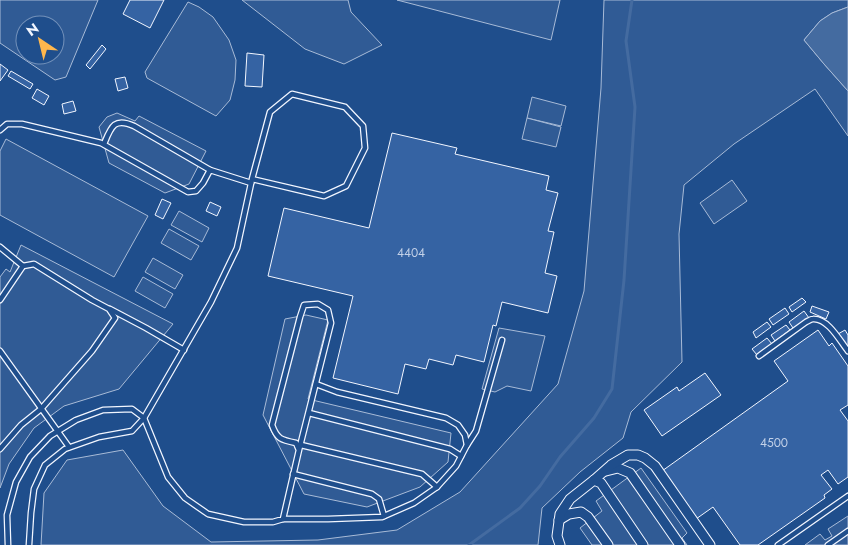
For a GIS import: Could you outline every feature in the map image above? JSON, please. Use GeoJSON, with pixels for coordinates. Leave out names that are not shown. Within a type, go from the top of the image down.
{"type":"FeatureCollection","features":[{"type":"Feature","properties":{"kind":"street"},"geometry":{"type":"LineString","coordinates":[[560,545],[557,536],[560,514],[570,499],[611,465],[628,455],[638,455],[655,466],[710,545]]}},
{"type":"Feature","properties":{"kind":"street"},"geometry":{"type":"LineString","coordinates":[[603,472],[618,468],[630,473],[680,545]]}},
{"type":"Feature","properties":{"kind":"street"},"geometry":{"type":"LineString","coordinates":[[594,480],[601,483],[643,545]]}},
{"type":"Feature","properties":{"kind":"street"},"geometry":{"type":"LineString","coordinates":[[559,520],[569,514],[581,512],[588,517],[608,545]]}},
{"type":"Feature","properties":{"kind":"lane"},"geometry":{"type":"LineString","coordinates":[[29,545],[34,489],[45,465],[69,447],[99,436],[132,431],[144,418],[211,302],[237,248],[251,181],[270,112],[292,94],[345,107],[363,126],[365,148],[346,186],[324,196],[251,181],[210,170],[124,121],[116,124],[110,131],[104,144]]}},
{"type":"Feature","properties":{"kind":"lane"},"geometry":{"type":"LineString","coordinates":[[0,130],[7,124],[22,124],[104,144],[188,192],[196,192],[210,170]]}},
{"type":"Feature","properties":{"kind":"lane"},"geometry":{"type":"LineString","coordinates":[[0,247],[23,266]]}},
{"type":"Feature","properties":{"kind":"lane"},"geometry":{"type":"LineString","coordinates":[[0,300],[23,266],[34,264],[92,300],[184,350]]}},
{"type":"Feature","properties":{"kind":"lane"},"geometry":{"type":"LineString","coordinates":[[283,519],[293,474],[300,447],[309,413],[331,323],[328,310],[318,304],[304,305],[272,425],[275,434],[282,441],[296,443],[300,447],[422,474],[437,487]]}},
{"type":"Feature","properties":{"kind":"lane"},"geometry":{"type":"LineString","coordinates":[[0,449],[21,425],[42,409],[92,351],[115,318],[109,309]]}},
{"type":"Feature","properties":{"kind":"lane"},"geometry":{"type":"LineString","coordinates":[[759,356],[806,322],[814,319],[828,325],[848,350]]}},
{"type":"Feature","properties":{"kind":"lane"},"geometry":{"type":"LineString","coordinates":[[8,545],[7,515],[16,482],[30,457],[50,436],[76,420],[103,410],[132,409],[144,418],[168,477],[185,498],[208,514],[244,522],[273,522],[283,519],[382,517],[414,503],[437,487],[456,466],[476,431],[502,340]]}},
{"type":"Feature","properties":{"kind":"lane"},"geometry":{"type":"LineString","coordinates":[[0,351],[69,447]]}},
{"type":"Feature","properties":{"kind":"lane"},"geometry":{"type":"LineString","coordinates":[[316,384],[337,392],[446,418],[458,425],[465,435],[467,445]]}},
{"type":"Feature","properties":{"kind":"lane"},"geometry":{"type":"LineString","coordinates":[[309,413],[450,449],[461,456]]}},
{"type":"Feature","properties":{"kind":"lane"},"geometry":{"type":"LineString","coordinates":[[293,474],[372,494],[379,499],[384,516]]}},
{"type":"Feature","properties":{"kind":"lane"},"geometry":{"type":"LineString","coordinates":[[778,545],[848,496]]}},
{"type":"Feature","properties":{"kind":"lane"},"geometry":{"type":"LineString","coordinates":[[828,545],[848,531]]}},
{"type":"Feature","properties":{"kind":"shaded area"},"geometry":{"type":"Polygon","coordinates":[[[0,0],[98,0],[66,77],[55,80],[33,65],[65,65],[65,15],[15,15],[15,53],[0,43],[0,0]]]}},
{"type":"Feature","properties":{"kind":"shaded area"},"geometry":{"type":"Polygon","coordinates":[[[242,0],[348,0],[351,12],[382,45],[344,64],[305,49],[242,0]]]}},
{"type":"Feature","properties":{"kind":"shaded area"},"geometry":{"type":"Polygon","coordinates":[[[397,0],[560,0],[551,40],[397,0]]]}},
{"type":"Feature","properties":{"kind":"shaded area"},"geometry":{"type":"Polygon","coordinates":[[[604,0],[848,0],[848,7],[832,13],[820,21],[804,40],[848,91],[848,136],[815,89],[734,144],[684,185],[679,234],[682,362],[631,412],[623,438],[580,472],[542,508],[538,545],[41,545],[44,493],[67,460],[123,450],[163,506],[211,542],[318,540],[397,530],[460,492],[558,384],[584,291],[601,88],[604,0]]]}},
{"type":"Feature","properties":{"kind":"shaded area"},"geometry":{"type":"Polygon","coordinates":[[[188,2],[213,17],[229,40],[236,60],[235,80],[230,100],[216,116],[147,78],[145,72],[188,2]]]}},
{"type":"Feature","properties":{"kind":"shaded area"},"geometry":{"type":"Polygon","coordinates":[[[848,7],[848,91],[804,40],[820,21],[832,13],[848,7]]]}},
{"type":"Feature","properties":{"kind":"shaded area"},"geometry":{"type":"Polygon","coordinates":[[[532,97],[566,106],[561,126],[527,118],[532,97]]]}},
{"type":"Feature","properties":{"kind":"shaded area"},"geometry":{"type":"Polygon","coordinates":[[[117,113],[135,121],[139,116],[206,151],[189,184],[165,193],[109,163],[99,127],[107,117],[117,113]]]}},
{"type":"Feature","properties":{"kind":"shaded area"},"geometry":{"type":"Polygon","coordinates":[[[527,118],[561,127],[556,147],[522,139],[527,118]]]}},
{"type":"Feature","properties":{"kind":"shaded area"},"geometry":{"type":"Polygon","coordinates":[[[6,139],[148,216],[114,277],[0,215],[0,151],[6,139]]]}},
{"type":"Feature","properties":{"kind":"shaded area"},"geometry":{"type":"Polygon","coordinates":[[[732,180],[747,201],[714,224],[700,203],[732,180]]]}},
{"type":"Feature","properties":{"kind":"shaded area"},"geometry":{"type":"Polygon","coordinates":[[[179,211],[209,228],[202,242],[171,225],[179,211]]]}},
{"type":"Feature","properties":{"kind":"shaded area"},"geometry":{"type":"Polygon","coordinates":[[[169,229],[199,246],[191,260],[161,243],[169,229]]]}},
{"type":"Feature","properties":{"kind":"shaded area"},"geometry":{"type":"Polygon","coordinates":[[[21,245],[173,324],[119,389],[64,406],[34,428],[9,464],[0,488],[0,277],[6,269],[10,272],[21,245]]]}},
{"type":"Feature","properties":{"kind":"shaded area"},"geometry":{"type":"Polygon","coordinates":[[[153,258],[183,275],[175,289],[145,272],[153,258]]]}},
{"type":"Feature","properties":{"kind":"shaded area"},"geometry":{"type":"Polygon","coordinates":[[[143,277],[173,294],[165,308],[135,291],[143,277]]]}},
{"type":"Feature","properties":{"kind":"shaded area"},"geometry":{"type":"Polygon","coordinates":[[[306,315],[328,320],[308,399],[451,433],[448,462],[420,487],[367,507],[304,494],[263,415],[285,319],[306,315]]]}},
{"type":"Feature","properties":{"kind":"shaded area"},"geometry":{"type":"Polygon","coordinates":[[[499,328],[545,336],[531,391],[507,386],[495,392],[482,389],[499,328]]]}},
{"type":"Feature","properties":{"kind":"shaded area"},"geometry":{"type":"Polygon","coordinates":[[[641,468],[687,533],[682,538],[687,545],[592,545],[580,528],[602,511],[596,501],[641,468]]]}},
{"type":"Feature","properties":{"kind":"shaded area"},"geometry":{"type":"Polygon","coordinates":[[[848,516],[848,545],[805,545],[820,534],[825,540],[832,536],[828,529],[848,516]]]}},
{"type":"Feature","properties":{"kind":"building"},"geometry":{"type":"Polygon","coordinates":[[[130,0],[164,0],[150,28],[123,14],[130,0]]]}},
{"type":"Feature","properties":{"kind":"building"},"geometry":{"type":"Polygon","coordinates":[[[102,45],[106,49],[90,69],[86,65],[102,45]]]}},
{"type":"Feature","properties":{"kind":"building"},"geometry":{"type":"Polygon","coordinates":[[[247,53],[264,55],[262,87],[245,86],[247,53]]]}},
{"type":"Feature","properties":{"kind":"building"},"geometry":{"type":"Polygon","coordinates":[[[0,64],[8,70],[0,81],[0,64]]]}},
{"type":"Feature","properties":{"kind":"building"},"geometry":{"type":"Polygon","coordinates":[[[11,71],[33,84],[30,89],[8,76],[11,71]]]}},
{"type":"Feature","properties":{"kind":"building"},"geometry":{"type":"Polygon","coordinates":[[[125,77],[128,88],[118,91],[115,79],[125,77]]]}},
{"type":"Feature","properties":{"kind":"building"},"geometry":{"type":"Polygon","coordinates":[[[37,89],[49,96],[44,105],[32,98],[37,89]]]}},
{"type":"Feature","properties":{"kind":"building"},"geometry":{"type":"Polygon","coordinates":[[[73,101],[76,111],[64,114],[62,104],[73,101]]]}},
{"type":"Feature","properties":{"kind":"building"},"geometry":{"type":"Polygon","coordinates":[[[392,133],[457,148],[455,154],[549,176],[546,190],[558,193],[548,231],[554,232],[545,273],[557,276],[548,313],[502,302],[496,326],[493,325],[484,362],[456,355],[453,365],[429,359],[426,369],[405,364],[398,394],[333,378],[353,296],[268,276],[284,208],[369,228],[392,133]]]}},
{"type":"Feature","properties":{"kind":"building"},"geometry":{"type":"Polygon","coordinates":[[[162,199],[171,203],[163,219],[155,215],[162,199]]]}},
{"type":"Feature","properties":{"kind":"building"},"geometry":{"type":"Polygon","coordinates":[[[210,202],[221,207],[217,216],[206,211],[210,202]]]}},
{"type":"Feature","properties":{"kind":"building"},"geometry":{"type":"Polygon","coordinates":[[[802,298],[806,302],[792,312],[789,307],[802,298]]]}},
{"type":"Feature","properties":{"kind":"building"},"geometry":{"type":"Polygon","coordinates":[[[812,306],[829,312],[826,319],[810,312],[812,306]]]}},
{"type":"Feature","properties":{"kind":"building"},"geometry":{"type":"Polygon","coordinates":[[[785,308],[789,314],[773,325],[769,319],[785,308]]]}},
{"type":"Feature","properties":{"kind":"building"},"geometry":{"type":"Polygon","coordinates":[[[804,311],[809,318],[793,328],[789,322],[804,311]]]}},
{"type":"Feature","properties":{"kind":"building"},"geometry":{"type":"Polygon","coordinates":[[[767,322],[771,327],[756,338],[753,332],[767,322]]]}},
{"type":"Feature","properties":{"kind":"building"},"geometry":{"type":"Polygon","coordinates":[[[786,325],[790,330],[775,341],[771,335],[786,325]]]}},
{"type":"Feature","properties":{"kind":"building"},"geometry":{"type":"Polygon","coordinates":[[[818,330],[829,346],[832,343],[848,366],[848,405],[840,410],[848,421],[848,477],[838,484],[828,470],[821,475],[832,489],[824,495],[825,498],[758,545],[740,545],[713,507],[696,519],[662,471],[788,381],[774,361],[818,330]]]}},
{"type":"Feature","properties":{"kind":"building"},"geometry":{"type":"Polygon","coordinates":[[[845,330],[848,335],[848,349],[838,334],[845,330]]]}},
{"type":"Feature","properties":{"kind":"building"},"geometry":{"type":"Polygon","coordinates":[[[767,338],[772,344],[757,355],[752,349],[767,338]]]}},
{"type":"Feature","properties":{"kind":"building"},"geometry":{"type":"Polygon","coordinates":[[[705,373],[721,395],[662,436],[644,410],[677,387],[679,391],[705,373]]]}},
{"type":"Feature","properties":{"kind":"waterway"},"geometry":{"type":"LineString","coordinates":[[469,545],[520,508],[594,418],[612,389],[624,280],[635,107],[626,41],[632,0]]}}]}
